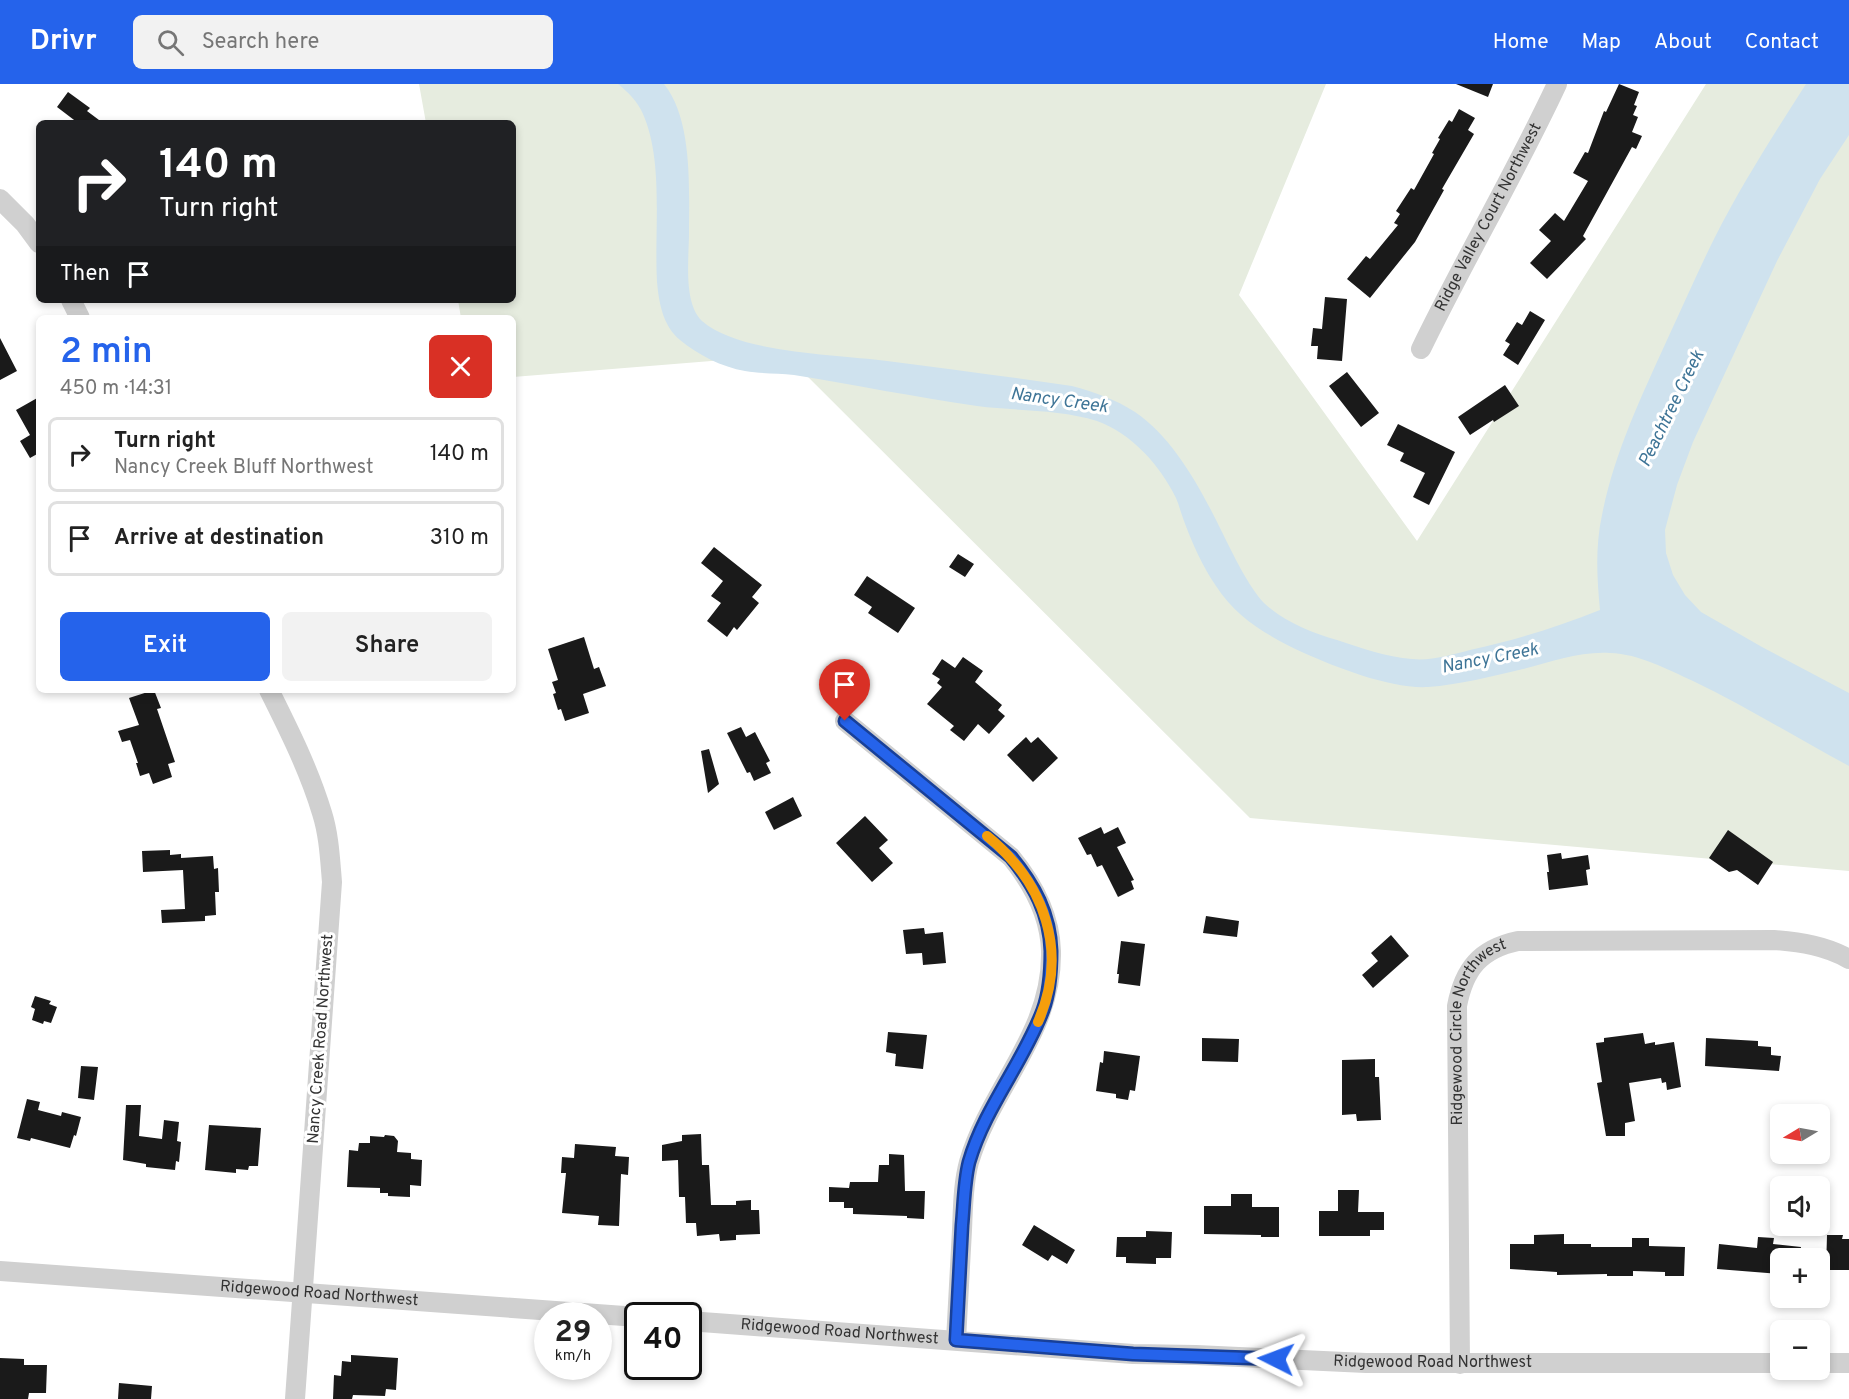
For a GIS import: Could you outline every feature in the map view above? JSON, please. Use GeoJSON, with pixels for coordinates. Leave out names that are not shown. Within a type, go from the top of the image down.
{"type":"FeatureCollection","features":[{"type":"Feature","properties":{"kind":"street","name":"Ridge Valley Court Northwest"},"geometry":{"type":"LineString","coordinates":[[1421,349],[1450,288],[1537,129],[1557,84]]}},
{"type":"Feature","properties":{"kind":"street"},"geometry":{"type":"LineString","coordinates":[[0,199],[25,224],[36,239]]}},
{"type":"Feature","properties":{"kind":"street","name":"Nancy Creek Road Northwest"},"geometry":{"type":"LineString","coordinates":[[271,693],[297,745],[323,814],[330,850],[332,882],[295,1399]]}},
{"type":"Feature","properties":{"kind":"street"},"geometry":{"type":"LineString","coordinates":[[845,721],[1011,857],[1025,873],[1037,893],[1050,937],[1051,972],[1043,1009],[983,1125],[969,1163],[964,1191],[956,1340]]}},
{"type":"Feature","properties":{"kind":"street","name":"Ridgewood Circle Northwest"},"geometry":{"type":"LineString","coordinates":[[1460,1364],[1457,1006],[1461,986],[1470,969],[1480,958],[1492,950],[1518,941],[1774,940],[1796,941],[1819,946],[1849,959]]}},
{"type":"Feature","properties":{"kind":"street","name":"Ridgewood Road Northwest"},"geometry":{"type":"LineString","coordinates":[[0,1271],[624,1316]]}},
{"type":"Feature","properties":{"kind":"street","name":"Ridgewood Road Northwest"},"geometry":{"type":"LineString","coordinates":[[702,1322],[1133,1354],[1366,1363],[1770,1363]]}},
{"type":"Feature","properties":{"kind":"street"},"geometry":{"type":"LineString","coordinates":[[1830,1363],[1849,1363]]}},
{"type":"Feature","properties":{"kind":"shaded area"},"geometry":{"type":"Polygon","coordinates":[[[419,84],[1326,84],[1239,295],[1417,541],[1706,84],[1849,84],[1849,871],[1250,818],[786,355],[516,377],[516,315],[460,315],[458,303],[516,303],[516,120],[425,120],[419,84]]]}},
{"type":"Feature","properties":{"kind":"water"},"geometry":{"type":"Polygon","coordinates":[[[618,84],[664,84],[680,116],[685,135],[689,176],[688,280],[692,303],[702,321],[719,332],[764,346],[1072,386],[1096,393],[1127,407],[1162,436],[1186,466],[1236,560],[1264,603],[1298,626],[1327,637],[1383,654],[1419,659],[1448,656],[1520,637],[1600,610],[1597,575],[1598,539],[1607,492],[1638,404],[1703,263],[1747,178],[1806,84],[1849,84],[1849,135],[1820,179],[1777,261],[1693,442],[1677,485],[1665,530],[1666,553],[1673,575],[1685,595],[1701,612],[1849,693],[1849,766],[1693,681],[1632,656],[1599,653],[1577,655],[1476,680],[1428,687],[1398,685],[1348,671],[1304,653],[1255,626],[1224,598],[1202,563],[1176,498],[1162,474],[1133,442],[1110,426],[1068,414],[977,406],[794,375],[745,371],[728,367],[702,355],[674,334],[663,314],[657,282],[657,196],[654,153],[650,133],[641,110],[618,84]]]}},
{"type":"Feature","properties":{"kind":"building"},"geometry":{"type":"Polygon","coordinates":[[[1456,84],[1493,84],[1488,97],[1456,84]]]}},
{"type":"Feature","properties":{"kind":"building"},"geometry":{"type":"Polygon","coordinates":[[[1619,84],[1639,92],[1633,115],[1638,117],[1632,132],[1642,136],[1636,149],[1632,147],[1583,236],[1586,239],[1547,279],[1530,263],[1551,241],[1539,230],[1555,213],[1564,221],[1588,181],[1573,173],[1585,152],[1588,153],[1604,111],[1606,112],[1619,84]]]}},
{"type":"Feature","properties":{"kind":"building"},"geometry":{"type":"Polygon","coordinates":[[[68,92],[90,108],[87,111],[99,120],[74,120],[57,107],[68,92]]]}},
{"type":"Feature","properties":{"kind":"building"},"geometry":{"type":"Polygon","coordinates":[[[1459,109],[1475,118],[1468,130],[1474,134],[1415,242],[1370,298],[1347,279],[1366,256],[1370,259],[1398,225],[1394,223],[1400,214],[1396,211],[1411,188],[1414,190],[1434,154],[1432,153],[1440,139],[1438,138],[1449,120],[1452,122],[1459,109]]]}},
{"type":"Feature","properties":{"kind":"building"},"geometry":{"type":"Polygon","coordinates":[[[1325,297],[1347,299],[1342,361],[1317,359],[1318,346],[1311,346],[1313,328],[1322,329],[1325,297]]]}},
{"type":"Feature","properties":{"kind":"building"},"geometry":{"type":"Polygon","coordinates":[[[1530,311],[1545,320],[1518,365],[1503,355],[1510,344],[1505,341],[1517,322],[1522,325],[1530,311]]]}},
{"type":"Feature","properties":{"kind":"building"},"geometry":{"type":"Polygon","coordinates":[[[0,338],[17,371],[0,380],[0,338]]]}},
{"type":"Feature","properties":{"kind":"building"},"geometry":{"type":"Polygon","coordinates":[[[1347,372],[1379,413],[1361,427],[1329,386],[1347,372]]]}},
{"type":"Feature","properties":{"kind":"building"},"geometry":{"type":"Polygon","coordinates":[[[1505,385],[1519,406],[1470,435],[1458,417],[1505,385]]]}},
{"type":"Feature","properties":{"kind":"building"},"geometry":{"type":"Polygon","coordinates":[[[36,399],[36,455],[30,458],[20,441],[30,435],[16,410],[36,399]]]}},
{"type":"Feature","properties":{"kind":"building"},"geometry":{"type":"Polygon","coordinates":[[[1398,424],[1455,452],[1429,505],[1413,497],[1425,473],[1400,461],[1404,453],[1387,445],[1398,424]]]}},
{"type":"Feature","properties":{"kind":"building"},"geometry":{"type":"Polygon","coordinates":[[[714,547],[762,585],[752,597],[759,603],[737,630],[734,627],[727,637],[707,621],[721,603],[711,596],[723,581],[701,563],[714,547]]]}},
{"type":"Feature","properties":{"kind":"building"},"geometry":{"type":"Polygon","coordinates":[[[958,554],[974,564],[965,577],[949,567],[958,554]]]}},
{"type":"Feature","properties":{"kind":"building"},"geometry":{"type":"Polygon","coordinates":[[[867,576],[915,608],[898,633],[868,613],[872,607],[854,595],[867,576]]]}},
{"type":"Feature","properties":{"kind":"building"},"geometry":{"type":"Polygon","coordinates":[[[584,637],[594,669],[599,667],[606,686],[583,694],[589,713],[565,721],[561,709],[558,710],[553,694],[556,693],[552,682],[558,680],[548,649],[584,637]]]}},
{"type":"Feature","properties":{"kind":"building"},"geometry":{"type":"Polygon","coordinates":[[[963,657],[983,671],[975,682],[1002,705],[998,710],[1005,716],[989,734],[978,724],[964,741],[950,730],[954,726],[927,704],[942,687],[937,683],[940,679],[932,674],[942,659],[955,668],[963,657]]]}},
{"type":"Feature","properties":{"kind":"building"},"geometry":{"type":"Polygon","coordinates":[[[145,693],[155,693],[161,708],[157,709],[175,762],[168,764],[172,777],[153,784],[149,773],[140,776],[130,740],[122,742],[118,731],[139,725],[129,698],[145,693]]]}},
{"type":"Feature","properties":{"kind":"building"},"geometry":{"type":"Polygon","coordinates":[[[741,727],[746,737],[755,732],[770,761],[766,763],[771,773],[754,781],[750,772],[747,773],[727,733],[741,727]]]}},
{"type":"Feature","properties":{"kind":"building"},"geometry":{"type":"Polygon","coordinates":[[[1026,737],[1031,743],[1038,737],[1058,758],[1033,782],[1007,755],[1026,737]]]}},
{"type":"Feature","properties":{"kind":"building"},"geometry":{"type":"Polygon","coordinates":[[[709,749],[719,784],[708,793],[701,751],[709,749]]]}},
{"type":"Feature","properties":{"kind":"building"},"geometry":{"type":"Polygon","coordinates":[[[793,797],[802,816],[774,830],[765,812],[793,797]]]}},
{"type":"Feature","properties":{"kind":"building"},"geometry":{"type":"Polygon","coordinates":[[[865,816],[888,840],[879,848],[893,863],[872,882],[836,843],[865,816]]]}},
{"type":"Feature","properties":{"kind":"building"},"geometry":{"type":"Polygon","coordinates":[[[1101,827],[1104,834],[1118,827],[1126,843],[1117,847],[1134,880],[1131,881],[1134,889],[1118,897],[1102,865],[1097,867],[1091,854],[1087,855],[1078,838],[1101,827]]]}},
{"type":"Feature","properties":{"kind":"building"},"geometry":{"type":"Polygon","coordinates":[[[1728,830],[1773,862],[1758,885],[1737,870],[1729,872],[1709,858],[1728,830]]]}},
{"type":"Feature","properties":{"kind":"building"},"geometry":{"type":"Polygon","coordinates":[[[170,850],[170,855],[181,854],[181,858],[213,856],[214,869],[218,868],[219,892],[215,892],[216,915],[205,916],[205,921],[162,923],[161,910],[185,909],[183,870],[143,872],[142,851],[170,850]]]}},
{"type":"Feature","properties":{"kind":"building"},"geometry":{"type":"Polygon","coordinates":[[[1561,853],[1562,859],[1588,855],[1590,869],[1586,870],[1588,885],[1549,890],[1547,855],[1561,853]]]}},
{"type":"Feature","properties":{"kind":"building"},"geometry":{"type":"Polygon","coordinates":[[[1206,916],[1239,921],[1237,937],[1203,933],[1206,916]]]}},
{"type":"Feature","properties":{"kind":"building"},"geometry":{"type":"Polygon","coordinates":[[[924,928],[925,934],[943,932],[946,963],[923,965],[922,953],[906,954],[903,930],[924,928]]]}},
{"type":"Feature","properties":{"kind":"building"},"geometry":{"type":"Polygon","coordinates":[[[1391,935],[1409,956],[1373,988],[1362,975],[1378,961],[1371,953],[1391,935]]]}},
{"type":"Feature","properties":{"kind":"building"},"geometry":{"type":"Polygon","coordinates":[[[1121,941],[1145,944],[1140,986],[1118,983],[1121,941]]]}},
{"type":"Feature","properties":{"kind":"building"},"geometry":{"type":"Polygon","coordinates":[[[35,996],[51,1001],[49,1004],[57,1007],[51,1023],[44,1021],[43,1024],[32,1020],[35,1009],[31,1007],[35,996]]]}},
{"type":"Feature","properties":{"kind":"building"},"geometry":{"type":"Polygon","coordinates":[[[888,1032],[927,1035],[923,1069],[895,1066],[896,1054],[886,1052],[888,1032]]]}},
{"type":"Feature","properties":{"kind":"building"},"geometry":{"type":"Polygon","coordinates":[[[1643,1033],[1645,1044],[1674,1042],[1681,1087],[1667,1090],[1666,1082],[1662,1083],[1661,1078],[1629,1083],[1635,1121],[1625,1123],[1625,1136],[1606,1136],[1597,1083],[1602,1082],[1596,1043],[1604,1042],[1604,1038],[1643,1033]]]}},
{"type":"Feature","properties":{"kind":"building"},"geometry":{"type":"Polygon","coordinates":[[[1202,1038],[1239,1039],[1238,1062],[1202,1061],[1202,1038]]]}},
{"type":"Feature","properties":{"kind":"building"},"geometry":{"type":"Polygon","coordinates":[[[1706,1038],[1758,1041],[1758,1046],[1771,1047],[1771,1055],[1781,1056],[1779,1071],[1705,1066],[1706,1038]]]}},
{"type":"Feature","properties":{"kind":"building"},"geometry":{"type":"Polygon","coordinates":[[[1104,1051],[1140,1056],[1135,1091],[1130,1090],[1128,1100],[1116,1098],[1116,1094],[1096,1091],[1104,1051]]]}},
{"type":"Feature","properties":{"kind":"building"},"geometry":{"type":"Polygon","coordinates":[[[1375,1059],[1375,1077],[1379,1077],[1381,1120],[1357,1121],[1356,1114],[1342,1115],[1342,1060],[1375,1059]]]}},
{"type":"Feature","properties":{"kind":"building"},"geometry":{"type":"Polygon","coordinates":[[[81,1066],[98,1067],[94,1100],[78,1098],[81,1066]]]}},
{"type":"Feature","properties":{"kind":"building"},"geometry":{"type":"Polygon","coordinates":[[[27,1099],[40,1102],[38,1110],[61,1116],[62,1112],[81,1117],[70,1148],[31,1138],[30,1141],[17,1138],[27,1099]]]}},
{"type":"Feature","properties":{"kind":"building"},"geometry":{"type":"Polygon","coordinates":[[[126,1105],[141,1105],[139,1136],[162,1139],[164,1120],[179,1122],[177,1141],[181,1142],[179,1162],[176,1161],[175,1170],[146,1167],[146,1164],[123,1160],[126,1105]]]}},
{"type":"Feature","properties":{"kind":"building"},"geometry":{"type":"Polygon","coordinates":[[[209,1125],[261,1128],[258,1166],[249,1166],[248,1170],[236,1169],[236,1173],[205,1170],[209,1125]]]}},
{"type":"Feature","properties":{"kind":"building"},"geometry":{"type":"Polygon","coordinates":[[[701,1134],[702,1165],[709,1165],[711,1205],[736,1205],[736,1201],[751,1200],[751,1210],[759,1210],[760,1234],[736,1235],[736,1240],[720,1241],[719,1234],[697,1236],[696,1223],[686,1223],[685,1197],[679,1197],[678,1160],[662,1161],[662,1145],[682,1141],[682,1135],[701,1134]]]}},
{"type":"Feature","properties":{"kind":"building"},"geometry":{"type":"Polygon","coordinates":[[[385,1135],[394,1136],[398,1141],[397,1152],[411,1153],[411,1159],[422,1160],[421,1186],[410,1185],[410,1197],[388,1196],[388,1193],[380,1193],[380,1188],[347,1187],[349,1150],[358,1151],[359,1143],[370,1143],[370,1136],[384,1137],[385,1135]]]}},
{"type":"Feature","properties":{"kind":"building"},"geometry":{"type":"Polygon","coordinates":[[[575,1144],[616,1147],[615,1156],[629,1157],[628,1175],[621,1174],[619,1226],[598,1225],[599,1216],[562,1213],[566,1173],[561,1173],[562,1157],[574,1158],[575,1144]]]}},
{"type":"Feature","properties":{"kind":"building"},"geometry":{"type":"Polygon","coordinates":[[[889,1154],[904,1155],[905,1191],[925,1191],[924,1219],[853,1214],[853,1208],[844,1208],[844,1202],[829,1202],[829,1187],[849,1188],[850,1182],[878,1182],[879,1165],[889,1165],[889,1154]]]}},
{"type":"Feature","properties":{"kind":"building"},"geometry":{"type":"Polygon","coordinates":[[[1338,1190],[1359,1190],[1358,1212],[1384,1212],[1384,1230],[1370,1230],[1370,1236],[1319,1236],[1319,1211],[1338,1211],[1338,1190]]]}},
{"type":"Feature","properties":{"kind":"building"},"geometry":{"type":"Polygon","coordinates":[[[1231,1194],[1252,1194],[1252,1207],[1279,1207],[1279,1237],[1204,1234],[1204,1206],[1231,1206],[1231,1194]]]}},
{"type":"Feature","properties":{"kind":"building"},"geometry":{"type":"Polygon","coordinates":[[[1034,1225],[1075,1250],[1067,1264],[1052,1255],[1048,1261],[1022,1245],[1034,1225]]]}},
{"type":"Feature","properties":{"kind":"building"},"geometry":{"type":"Polygon","coordinates":[[[1146,1231],[1172,1232],[1171,1258],[1156,1258],[1156,1264],[1126,1263],[1126,1257],[1116,1257],[1117,1237],[1146,1237],[1146,1231]]]}},
{"type":"Feature","properties":{"kind":"building"},"geometry":{"type":"Polygon","coordinates":[[[1564,1234],[1564,1244],[1591,1244],[1591,1247],[1632,1247],[1632,1238],[1649,1238],[1649,1246],[1685,1247],[1684,1276],[1665,1276],[1665,1272],[1633,1271],[1633,1276],[1557,1275],[1557,1272],[1510,1269],[1510,1244],[1534,1244],[1534,1235],[1564,1234]]]}},
{"type":"Feature","properties":{"kind":"building"},"geometry":{"type":"Polygon","coordinates":[[[1843,1235],[1842,1239],[1849,1239],[1849,1270],[1830,1270],[1830,1248],[1827,1248],[1827,1236],[1843,1235]]]}},
{"type":"Feature","properties":{"kind":"building"},"geometry":{"type":"Polygon","coordinates":[[[1758,1237],[1774,1238],[1773,1244],[1801,1247],[1770,1248],[1770,1273],[1717,1269],[1719,1244],[1757,1248],[1758,1237]]]}},
{"type":"Feature","properties":{"kind":"building"},"geometry":{"type":"Polygon","coordinates":[[[351,1355],[398,1358],[396,1390],[386,1389],[385,1396],[353,1395],[352,1399],[333,1399],[334,1375],[341,1376],[342,1361],[351,1362],[351,1355]]]}},
{"type":"Feature","properties":{"kind":"building"},"geometry":{"type":"Polygon","coordinates":[[[0,1358],[24,1359],[24,1365],[47,1365],[46,1393],[29,1393],[28,1399],[0,1399],[0,1358]]]}},
{"type":"Feature","properties":{"kind":"building"},"geometry":{"type":"Polygon","coordinates":[[[119,1383],[152,1386],[151,1399],[118,1399],[119,1383]]]}},
{"type":"Feature","properties":{"kind":"slow traffic"},"geometry":{"type":"LineString","coordinates":[[987,836],[1025,873],[1037,893],[1045,914],[1050,937],[1051,972],[1047,997],[1038,1022]]}},
{"type":"Feature","properties":{"kind":"route"},"geometry":{"type":"LineString","coordinates":[[845,721],[1011,857],[1025,873],[1037,893],[1050,937],[1051,972],[1043,1009],[983,1125],[969,1163],[964,1191],[956,1340],[1133,1354],[1276,1359]]}},
{"type":"Feature","properties":{"kind":"water label","name":"Nancy Creek"},"geometry":{"type":"Point","coordinates":[1059,401]}},
{"type":"Feature","properties":{"kind":"water label","name":"Peachtree Creek"},"geometry":{"type":"Point","coordinates":[1672,409]}},
{"type":"Feature","properties":{"kind":"water label","name":"Nancy Creek"},"geometry":{"type":"Point","coordinates":[1490,659]}}]}
